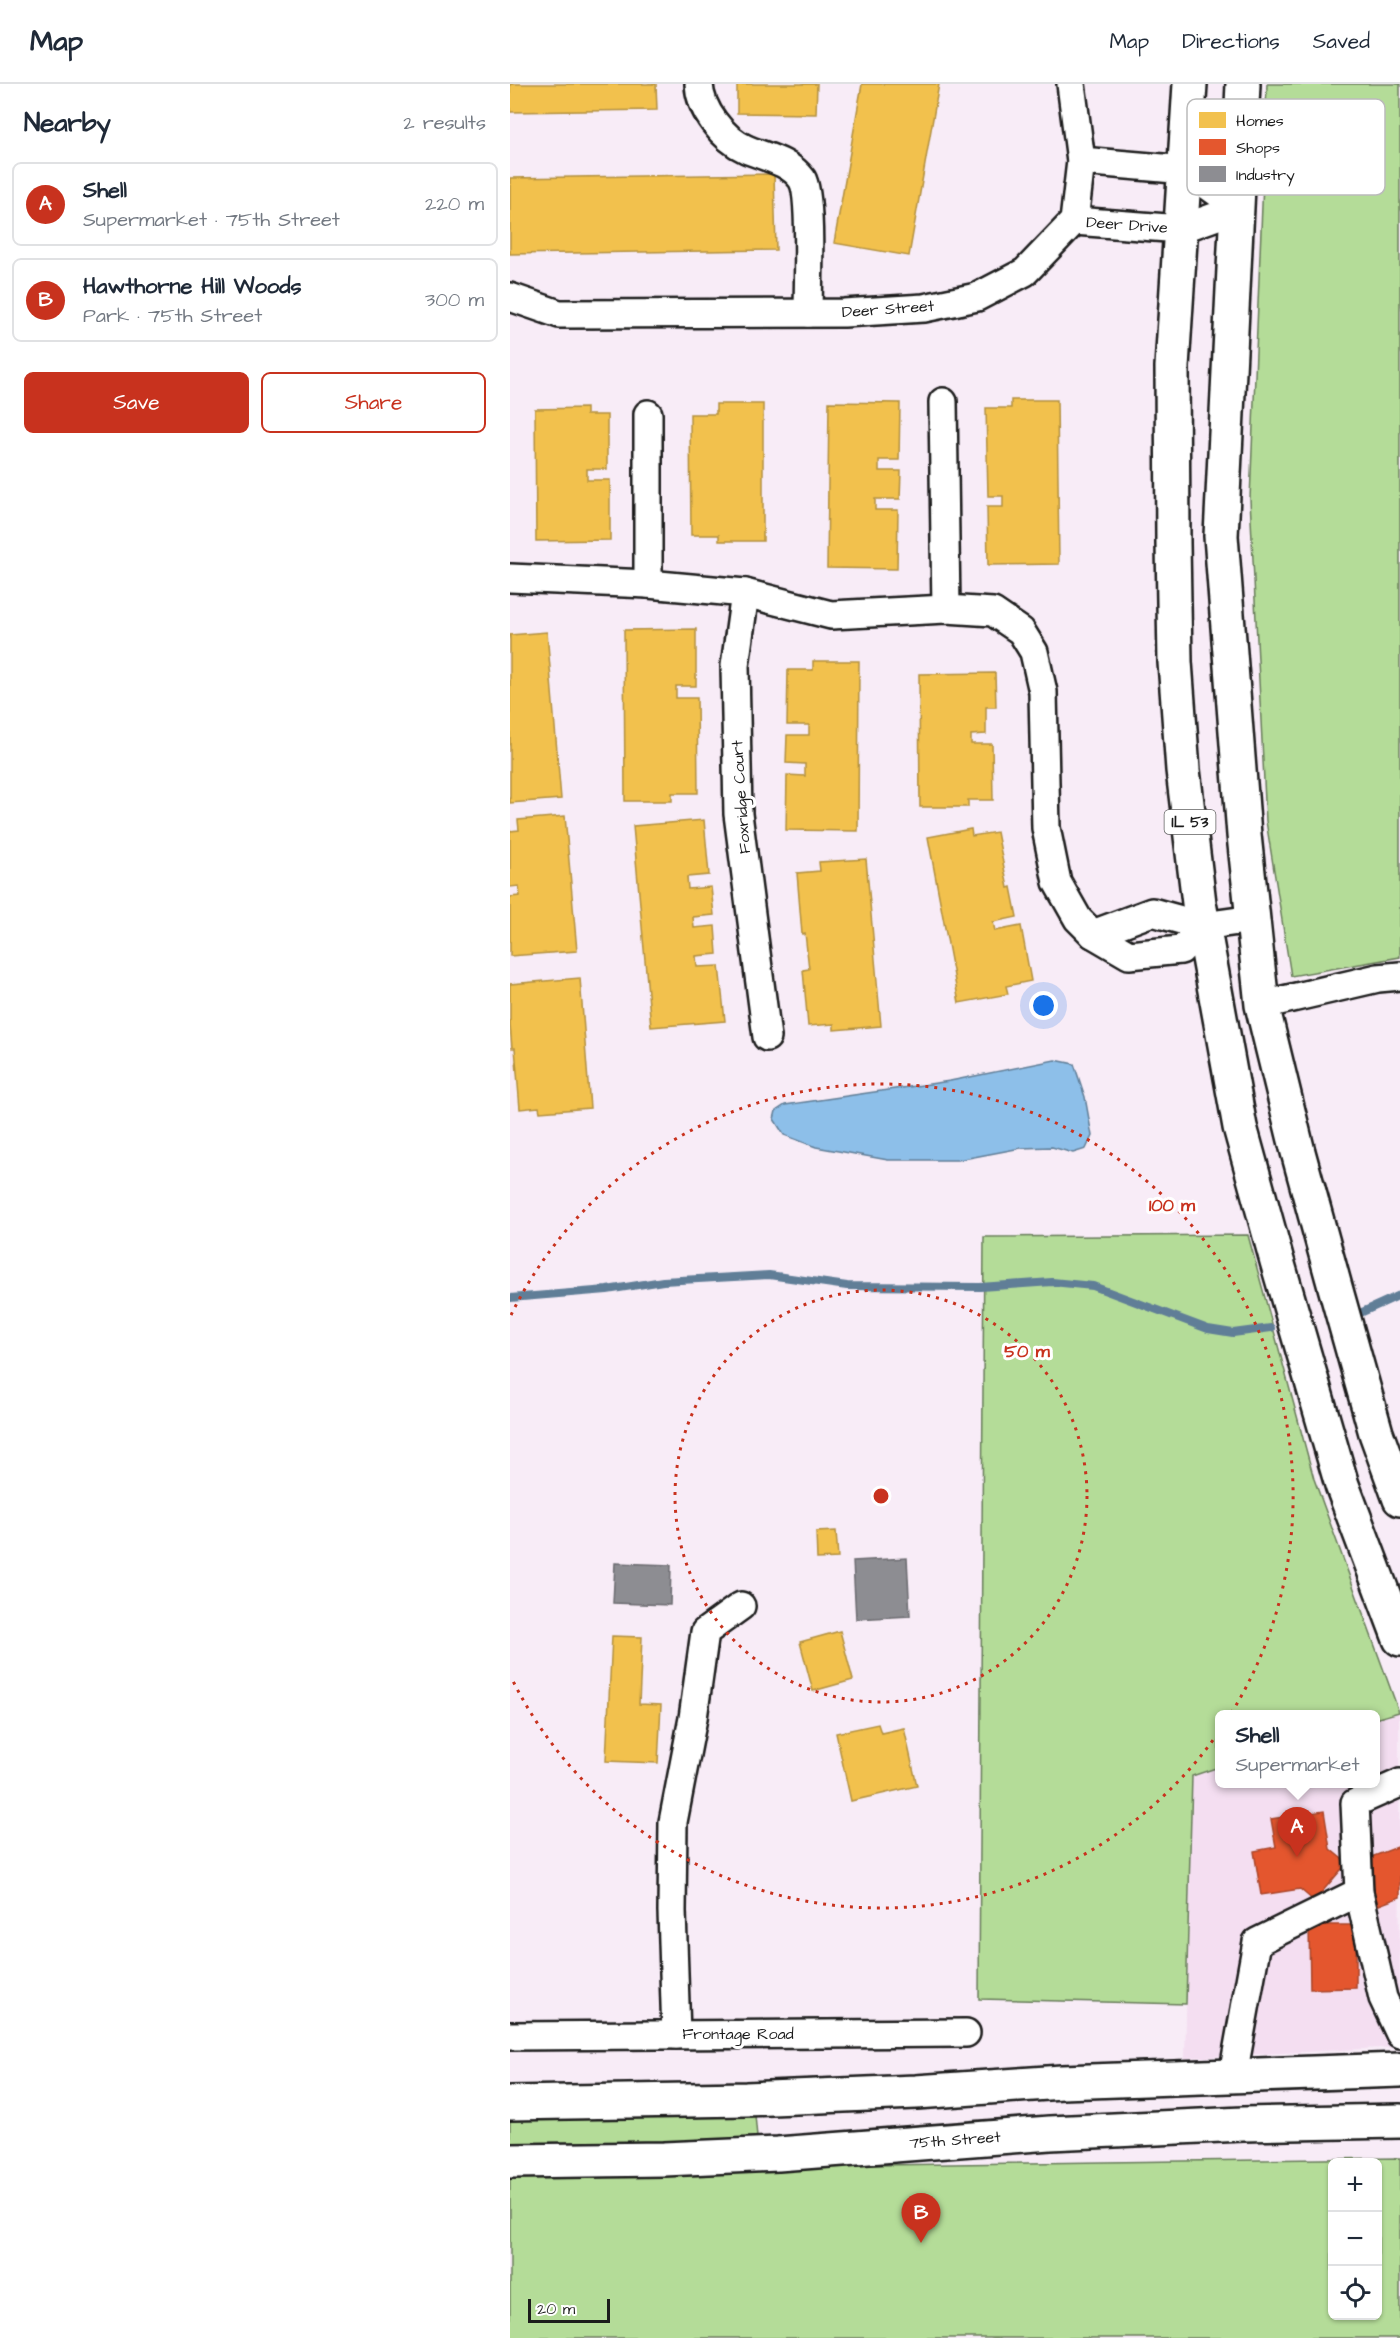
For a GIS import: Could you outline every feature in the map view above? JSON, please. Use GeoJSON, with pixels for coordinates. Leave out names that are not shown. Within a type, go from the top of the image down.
{"type":"FeatureCollection","features":[{"type":"Feature","properties":{"kind":"main road","name":"IL 53"},"geometry":{"type":"LineString","coordinates":[[1189,99],[1190,84]]}},
{"type":"Feature","properties":{"kind":"main road"},"geometry":{"type":"LineString","coordinates":[[1243,84],[1243,99]]}},
{"type":"Feature","properties":{"kind":"main road","name":"IL 53"},"geometry":{"type":"LineString","coordinates":[[1187,148],[1172,367],[1175,662],[1183,770],[1198,903],[1240,1127],[1342,1485],[1400,1639]]}},
{"type":"Feature","properties":{"kind":"main road"},"geometry":{"type":"LineString","coordinates":[[1239,195],[1221,536],[1244,835],[1262,1005],[1335,1287],[1376,1432],[1400,1499]]}},
{"type":"Feature","properties":{"kind":"main road"},"geometry":{"type":"LineString","coordinates":[[510,2103],[746,2099],[1233,2075],[1400,2070]]}},
{"type":"Feature","properties":{"kind":"main road","name":"75th Street"},"geometry":{"type":"LineString","coordinates":[[510,2161],[744,2156],[1062,2132],[1243,2124],[1400,2121]]}},
{"type":"Feature","properties":{"kind":"street"},"geometry":{"type":"LineString","coordinates":[[699,84],[700,96],[713,122],[743,147],[788,166],[803,180],[808,210],[808,313]]}},
{"type":"Feature","properties":{"kind":"street"},"geometry":{"type":"LineString","coordinates":[[1071,84],[1081,161],[1074,221]]}},
{"type":"Feature","properties":{"kind":"street"},"geometry":{"type":"LineString","coordinates":[[1081,161],[1186,170]]}},
{"type":"Feature","properties":{"kind":"street"},"geometry":{"type":"LineString","coordinates":[[1221,195],[1239,208]]}},
{"type":"Feature","properties":{"kind":"street"},"geometry":{"type":"LineString","coordinates":[[1181,229],[1239,208]]}},
{"type":"Feature","properties":{"kind":"street","name":"Deer Street"},"geometry":{"type":"LineString","coordinates":[[510,297],[559,314],[808,313],[924,308],[977,297],[1025,272],[1074,221]]}},
{"type":"Feature","properties":{"kind":"street","name":"Deer Drive"},"geometry":{"type":"LineString","coordinates":[[1074,221],[1181,229]]}},
{"type":"Feature","properties":{"kind":"street"},"geometry":{"type":"LineString","coordinates":[[943,402],[946,609]]}},
{"type":"Feature","properties":{"kind":"street"},"geometry":{"type":"LineString","coordinates":[[648,414],[648,584]]}},
{"type":"Feature","properties":{"kind":"street"},"geometry":{"type":"LineString","coordinates":[[510,578],[583,583],[648,584],[745,593],[831,615],[946,609],[993,612],[1020,631],[1034,652],[1043,692],[1046,828],[1057,882],[1078,919],[1093,934],[1129,955],[1181,950],[1203,926]]}},
{"type":"Feature","properties":{"kind":"street","name":"Foxridge Court"},"geometry":{"type":"LineString","coordinates":[[745,593],[735,666],[738,814],[766,1037]]}},
{"type":"Feature","properties":{"kind":"street"},"geometry":{"type":"LineString","coordinates":[[1093,934],[1152,912],[1203,926],[1253,918]]}},
{"type":"Feature","properties":{"kind":"street"},"geometry":{"type":"LineString","coordinates":[[1262,1005],[1378,978],[1400,976]]}},
{"type":"Feature","properties":{"kind":"street"},"geometry":{"type":"LineString","coordinates":[[676,2035],[672,1911],[673,1822],[693,1718],[705,1632],[741,1606]]}},
{"type":"Feature","properties":{"kind":"street"},"geometry":{"type":"LineString","coordinates":[[1400,1783],[1355,1803],[1359,1892],[1383,1998],[1400,2034]]}},
{"type":"Feature","properties":{"kind":"street"},"geometry":{"type":"LineString","coordinates":[[1233,2075],[1257,1942],[1359,1892]]}},
{"type":"Feature","properties":{"kind":"street","name":"Frontage Road"},"geometry":{"type":"LineString","coordinates":[[510,2036],[966,2033]]}},
{"type":"Feature","properties":{"kind":"shaded area"},"geometry":{"type":"Polygon","coordinates":[[[1399,1712],[1400,2047],[1185,2058],[1192,1776],[1215,1768],[1215,1788],[1380,1788],[1380,1718],[1399,1712]]]}},
{"type":"Feature","properties":{"kind":"green space"},"geometry":{"type":"Polygon","coordinates":[[[1267,84],[1400,84],[1400,957],[1291,976],[1266,821],[1250,499],[1262,195],[1385,195],[1385,99],[1266,99],[1267,84]]]}},
{"type":"Feature","properties":{"kind":"green space"},"geometry":{"type":"Polygon","coordinates":[[[1248,1235],[1314,1479],[1399,1712],[1380,1718],[1380,1710],[1215,1710],[1215,1768],[1192,1776],[1186,2004],[979,1999],[984,1237],[1248,1235]]]}},
{"type":"Feature","properties":{"kind":"green space"},"geometry":{"type":"Polygon","coordinates":[[[755,2115],[757,2137],[692,2141],[510,2143],[510,2120],[755,2115]]]}},
{"type":"Feature","properties":{"kind":"green space"},"geometry":{"type":"Polygon","coordinates":[[[1382,2158],[1400,2158],[1400,2338],[510,2338],[510,2170],[1328,2159],[1328,2320],[1382,2320],[1382,2158]]]}},
{"type":"Feature","properties":{"kind":"water"},"geometry":{"type":"Polygon","coordinates":[[[1055,1060],[1074,1064],[1085,1097],[1092,1136],[1086,1149],[1073,1153],[1052,1147],[1021,1148],[958,1160],[888,1160],[816,1147],[784,1135],[774,1119],[776,1111],[785,1105],[950,1081],[1055,1060]]]}},
{"type":"Feature","properties":{"kind":"building: Homes"},"geometry":{"type":"Polygon","coordinates":[[[510,84],[656,84],[657,110],[510,112],[510,84]]]}},
{"type":"Feature","properties":{"kind":"building: Homes"},"geometry":{"type":"Polygon","coordinates":[[[737,84],[817,84],[816,114],[737,113],[737,84]]]}},
{"type":"Feature","properties":{"kind":"building: Homes"},"geometry":{"type":"Polygon","coordinates":[[[862,84],[939,84],[909,256],[834,243],[862,84]]]}},
{"type":"Feature","properties":{"kind":"building: Homes"},"geometry":{"type":"Polygon","coordinates":[[[774,174],[776,250],[510,254],[510,178],[774,174]]]}},
{"type":"Feature","properties":{"kind":"building: Homes"},"geometry":{"type":"Polygon","coordinates":[[[1011,400],[1057,400],[1059,564],[988,565],[987,507],[1003,507],[1003,496],[988,496],[986,408],[1011,408],[1011,400]]]}},
{"type":"Feature","properties":{"kind":"building: Homes"},"geometry":{"type":"Polygon","coordinates":[[[829,402],[900,403],[899,460],[879,460],[879,471],[901,471],[900,499],[875,499],[875,510],[898,510],[897,569],[827,568],[829,402]]]}},
{"type":"Feature","properties":{"kind":"building: Homes"},"geometry":{"type":"Polygon","coordinates":[[[716,404],[763,404],[763,541],[719,541],[719,535],[691,535],[690,414],[716,414],[716,404]]]}},
{"type":"Feature","properties":{"kind":"building: Homes"},"geometry":{"type":"Polygon","coordinates":[[[586,408],[586,415],[607,415],[607,469],[587,469],[587,480],[610,480],[610,540],[536,541],[535,409],[586,408]]]}},
{"type":"Feature","properties":{"kind":"building: Homes"},"geometry":{"type":"Polygon","coordinates":[[[696,629],[696,686],[676,686],[676,698],[697,698],[698,793],[672,793],[672,801],[625,801],[624,630],[696,629]]]}},
{"type":"Feature","properties":{"kind":"building: Homes"},"geometry":{"type":"Polygon","coordinates":[[[547,632],[561,799],[510,803],[510,635],[547,632]]]}},
{"type":"Feature","properties":{"kind":"building: Homes"},"geometry":{"type":"Polygon","coordinates":[[[813,661],[859,661],[858,831],[786,830],[787,775],[805,776],[805,764],[786,763],[787,735],[809,735],[809,725],[787,725],[788,670],[813,670],[813,661]]]}},
{"type":"Feature","properties":{"kind":"building: Homes"},"geometry":{"type":"Polygon","coordinates":[[[995,673],[996,707],[986,707],[986,734],[971,735],[971,744],[992,744],[993,800],[968,800],[968,807],[920,807],[919,674],[995,673]]]}},
{"type":"Feature","properties":{"kind":"building: Homes"},"geometry":{"type":"Polygon","coordinates":[[[565,816],[577,951],[510,956],[510,897],[520,896],[519,886],[510,887],[510,831],[519,830],[518,820],[565,816]]]}},
{"type":"Feature","properties":{"kind":"building: Homes"},"geometry":{"type":"Polygon","coordinates":[[[704,820],[709,875],[687,877],[688,889],[711,887],[714,915],[693,917],[694,928],[715,926],[717,954],[696,956],[697,967],[719,966],[725,1021],[651,1027],[633,826],[704,820]]]}},
{"type":"Feature","properties":{"kind":"building: Homes"},"geometry":{"type":"Polygon","coordinates":[[[971,829],[972,836],[997,832],[1008,888],[1011,887],[1017,917],[993,922],[995,931],[1021,926],[1031,981],[1006,986],[1008,994],[959,1003],[928,837],[971,829]]]}},
{"type":"Feature","properties":{"kind":"building: Homes"},"geometry":{"type":"Polygon","coordinates":[[[866,859],[881,1026],[834,1030],[834,1024],[808,1026],[803,970],[809,969],[805,933],[802,934],[797,873],[820,871],[819,862],[866,859]]]}},
{"type":"Feature","properties":{"kind":"building: Homes"},"geometry":{"type":"Polygon","coordinates":[[[580,978],[590,1108],[540,1112],[539,1107],[520,1109],[515,1048],[512,1048],[510,1025],[510,984],[580,978]]]}},
{"type":"Feature","properties":{"kind":"building: Homes"},"geometry":{"type":"Polygon","coordinates":[[[836,1531],[838,1558],[817,1559],[816,1532],[836,1531]]]}},
{"type":"Feature","properties":{"kind":"building: Homes"},"geometry":{"type":"Polygon","coordinates":[[[840,1631],[853,1680],[813,1691],[800,1642],[840,1631]]]}},
{"type":"Feature","properties":{"kind":"building: Homes"},"geometry":{"type":"Polygon","coordinates":[[[612,1636],[642,1637],[639,1704],[661,1705],[658,1763],[606,1761],[612,1636]]]}},
{"type":"Feature","properties":{"kind":"building: Homes"},"geometry":{"type":"Polygon","coordinates":[[[878,1724],[881,1733],[904,1728],[917,1786],[851,1801],[836,1733],[878,1724]]]}},
{"type":"Feature","properties":{"kind":"building: Shops"},"geometry":{"type":"Polygon","coordinates":[[[1324,1811],[1330,1849],[1347,1863],[1314,1901],[1300,1889],[1261,1895],[1254,1851],[1276,1847],[1271,1819],[1324,1811]]]}},
{"type":"Feature","properties":{"kind":"building: Shops"},"geometry":{"type":"Polygon","coordinates":[[[1400,1846],[1400,1897],[1379,1905],[1361,1861],[1400,1846]]]}},
{"type":"Feature","properties":{"kind":"building: Shops"},"geometry":{"type":"Polygon","coordinates":[[[1309,1925],[1356,1925],[1356,1988],[1310,1989],[1309,1925]]]}},
{"type":"Feature","properties":{"kind":"building: Industry"},"geometry":{"type":"Polygon","coordinates":[[[907,1558],[910,1616],[856,1619],[853,1561],[907,1558]]]}},
{"type":"Feature","properties":{"kind":"building: Industry"},"geometry":{"type":"Polygon","coordinates":[[[615,1563],[671,1565],[670,1605],[613,1603],[615,1563]]]}},
{"type":"Feature","properties":{"kind":"waterway"},"geometry":{"type":"LineString","coordinates":[[510,1298],[607,1290],[663,1281],[769,1275],[847,1286],[980,1287],[1052,1282],[1093,1286],[1208,1329],[1233,1333],[1271,1328]]}},
{"type":"Feature","properties":{"kind":"waterway"},"geometry":{"type":"LineString","coordinates":[[1358,1314],[1400,1295]]}},
{"type":"Feature","properties":{"kind":"place","name":"Shell"},"geometry":{"type":"Point","coordinates":[1297,1857]}},
{"type":"Feature","properties":{"kind":"place","name":"Hawthorne Hill Woods"},"geometry":{"type":"Point","coordinates":[921,2243]}}]}
